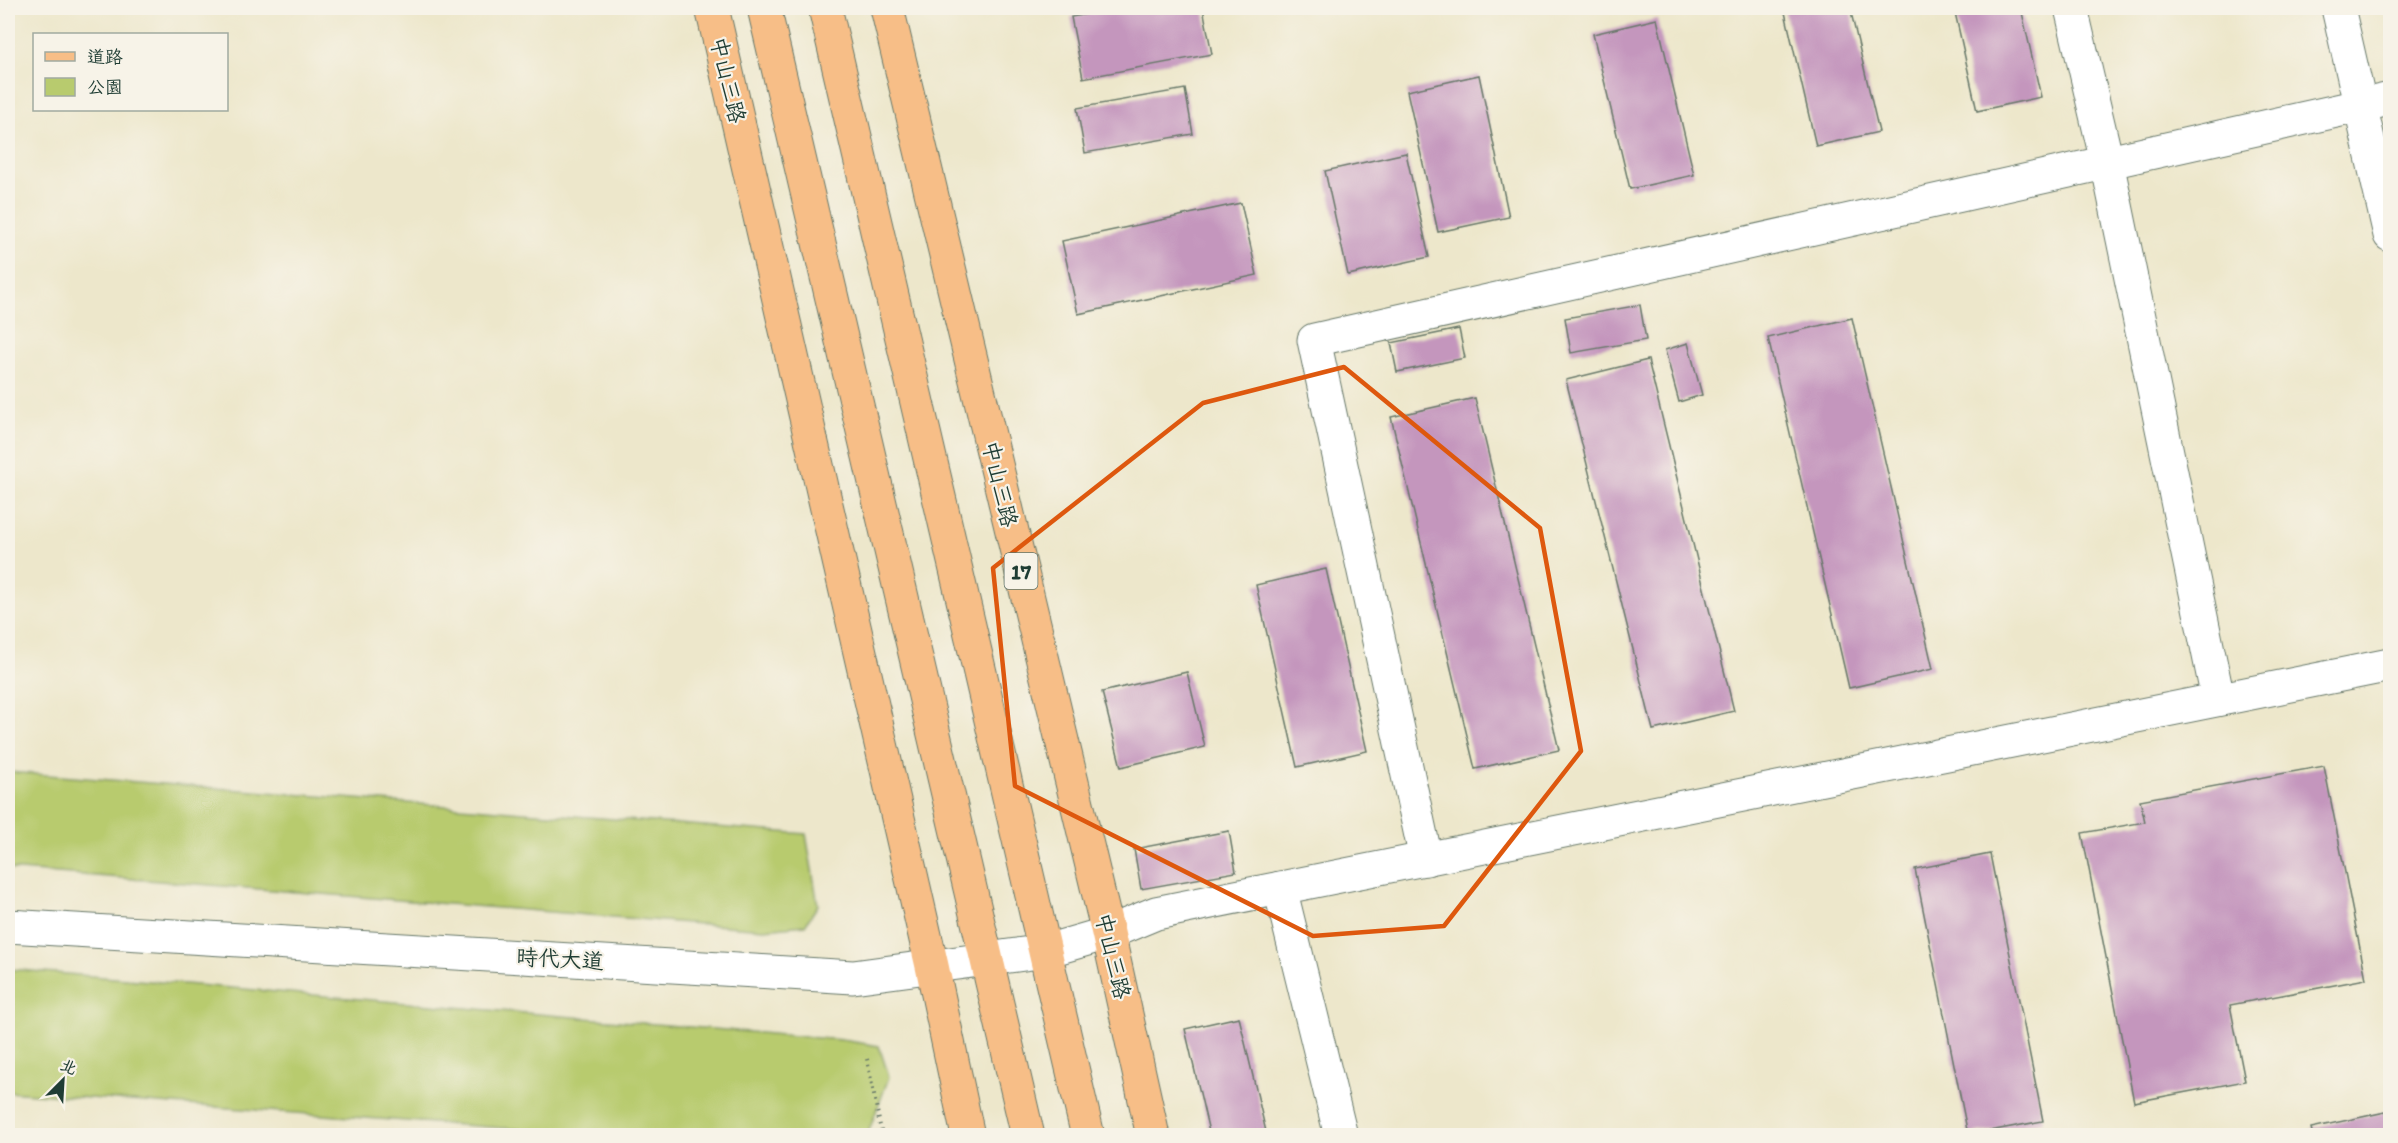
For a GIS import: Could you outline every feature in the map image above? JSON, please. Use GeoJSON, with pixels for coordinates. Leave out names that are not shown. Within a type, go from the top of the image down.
{"type":"FeatureCollection","features":[{"type":"Feature","properties":{"kind":"main road","name":"中山三路"},"geometry":{"type":"LineString","coordinates":[[712,8],[932,966],[968,1136]]}},
{"type":"Feature","properties":{"kind":"main road"},"geometry":{"type":"LineString","coordinates":[[765,8],[1028,1136]]}},
{"type":"Feature","properties":{"kind":"main road"},"geometry":{"type":"LineString","coordinates":[[825,8],[1047,951],[1088,1136]]}},
{"type":"Feature","properties":{"kind":"main road","name":"中山三路"},"geometry":{"type":"LineString","coordinates":[[887,8],[1108,933],[1153,1136]]}},
{"type":"Feature","properties":{"kind":"street"},"geometry":{"type":"LineString","coordinates":[[2071,8],[2107,162],[2218,699]]}},
{"type":"Feature","properties":{"kind":"street"},"geometry":{"type":"LineString","coordinates":[[2338,8],[2376,102],[2391,235]]}},
{"type":"Feature","properties":{"kind":"street"},"geometry":{"type":"LineString","coordinates":[[1426,859],[1314,340],[2376,102]]}},
{"type":"Feature","properties":{"kind":"street","name":"時代大道"},"geometry":{"type":"LineString","coordinates":[[8,926],[853,977],[1047,951],[1108,933],[1156,914],[2391,664]]}},
{"type":"Feature","properties":{"kind":"street"},"geometry":{"type":"LineString","coordinates":[[1280,888],[1341,1136]]}},
{"type":"Feature","properties":{"kind":"path"},"geometry":{"type":"LineString","coordinates":[[867,1059],[882,1136]]}},
{"type":"Feature","properties":{"kind":"highlighted area"},"geometry":{"type":"Polygon","coordinates":[[[1344,367],[1540,528],[1581,751],[1444,926],[1313,936],[1015,786],[993,568],[1203,403],[1344,367]]]}},
{"type":"Feature","properties":{"kind":"green space"},"geometry":{"type":"Polygon","coordinates":[[[8,772],[806,834],[818,905],[805,925],[764,929],[8,869],[8,772]]]}},
{"type":"Feature","properties":{"kind":"green space"},"geometry":{"type":"Polygon","coordinates":[[[8,969],[842,1040],[879,1046],[889,1077],[867,1136],[599,1135],[8,1092],[8,969]]]}},
{"type":"Feature","properties":{"kind":"building"},"geometry":{"type":"Polygon","coordinates":[[[1123,8],[1203,8],[1212,54],[1083,78],[1071,17],[1123,8]]]}},
{"type":"Feature","properties":{"kind":"building"},"geometry":{"type":"Polygon","coordinates":[[[1784,8],[1850,8],[1879,132],[1816,146],[1784,8]]]}},
{"type":"Feature","properties":{"kind":"building"},"geometry":{"type":"Polygon","coordinates":[[[1954,8],[2021,8],[2041,97],[1977,111],[1954,8]]]}},
{"type":"Feature","properties":{"kind":"building"},"geometry":{"type":"Polygon","coordinates":[[[1657,19],[1694,175],[1630,189],[1593,34],[1657,19]]]}},
{"type":"Feature","properties":{"kind":"building"},"geometry":{"type":"Polygon","coordinates":[[[1479,75],[1509,217],[1438,232],[1407,91],[1479,75]]]}},
{"type":"Feature","properties":{"kind":"building"},"geometry":{"type":"Polygon","coordinates":[[[1185,89],[1193,134],[1085,153],[1077,108],[1185,89]]]}},
{"type":"Feature","properties":{"kind":"building"},"geometry":{"type":"Polygon","coordinates":[[[1406,153],[1429,257],[1348,275],[1325,171],[1406,153]]]}},
{"type":"Feature","properties":{"kind":"building"},"geometry":{"type":"Polygon","coordinates":[[[1241,203],[1257,275],[1078,314],[1062,241],[1241,203]]]}},
{"type":"Feature","properties":{"kind":"building"},"geometry":{"type":"Polygon","coordinates":[[[1640,305],[1646,340],[1571,353],[1565,318],[1640,305]]]}},
{"type":"Feature","properties":{"kind":"building"},"geometry":{"type":"Polygon","coordinates":[[[1852,318],[1933,669],[1849,688],[1768,338],[1852,318]]]}},
{"type":"Feature","properties":{"kind":"building"},"geometry":{"type":"Polygon","coordinates":[[[1459,329],[1465,358],[1397,372],[1391,343],[1459,329]]]}},
{"type":"Feature","properties":{"kind":"building"},"geometry":{"type":"Polygon","coordinates":[[[1688,343],[1702,395],[1679,402],[1665,350],[1688,343]]]}},
{"type":"Feature","properties":{"kind":"building"},"geometry":{"type":"Polygon","coordinates":[[[1648,360],[1734,711],[1653,730],[1566,380],[1648,360]]]}},
{"type":"Feature","properties":{"kind":"building"},"geometry":{"type":"Polygon","coordinates":[[[1475,398],[1559,750],[1475,769],[1391,417],[1475,398]]]}},
{"type":"Feature","properties":{"kind":"building"},"geometry":{"type":"Polygon","coordinates":[[[1326,569],[1367,751],[1297,767],[1256,585],[1326,569]]]}},
{"type":"Feature","properties":{"kind":"building"},"geometry":{"type":"Polygon","coordinates":[[[1187,672],[1205,747],[1121,767],[1102,692],[1187,672]]]}},
{"type":"Feature","properties":{"kind":"building"},"geometry":{"type":"Polygon","coordinates":[[[2324,766],[2366,979],[2230,1005],[2245,1081],[2134,1102],[2082,833],[2145,822],[2140,800],[2324,766]]]}},
{"type":"Feature","properties":{"kind":"building"},"geometry":{"type":"Polygon","coordinates":[[[1229,831],[1236,872],[1141,889],[1134,849],[1229,831]]]}},
{"type":"Feature","properties":{"kind":"building"},"geometry":{"type":"Polygon","coordinates":[[[1990,854],[2043,1121],[1968,1135],[1915,869],[1990,854]]]}},
{"type":"Feature","properties":{"kind":"building"},"geometry":{"type":"Polygon","coordinates":[[[1239,1017],[1267,1136],[1210,1136],[1185,1029],[1239,1017]]]}},
{"type":"Feature","properties":{"kind":"building"},"geometry":{"type":"Polygon","coordinates":[[[2390,1111],[2390,1136],[2313,1136],[2311,1128],[2390,1111]]]}}]}
